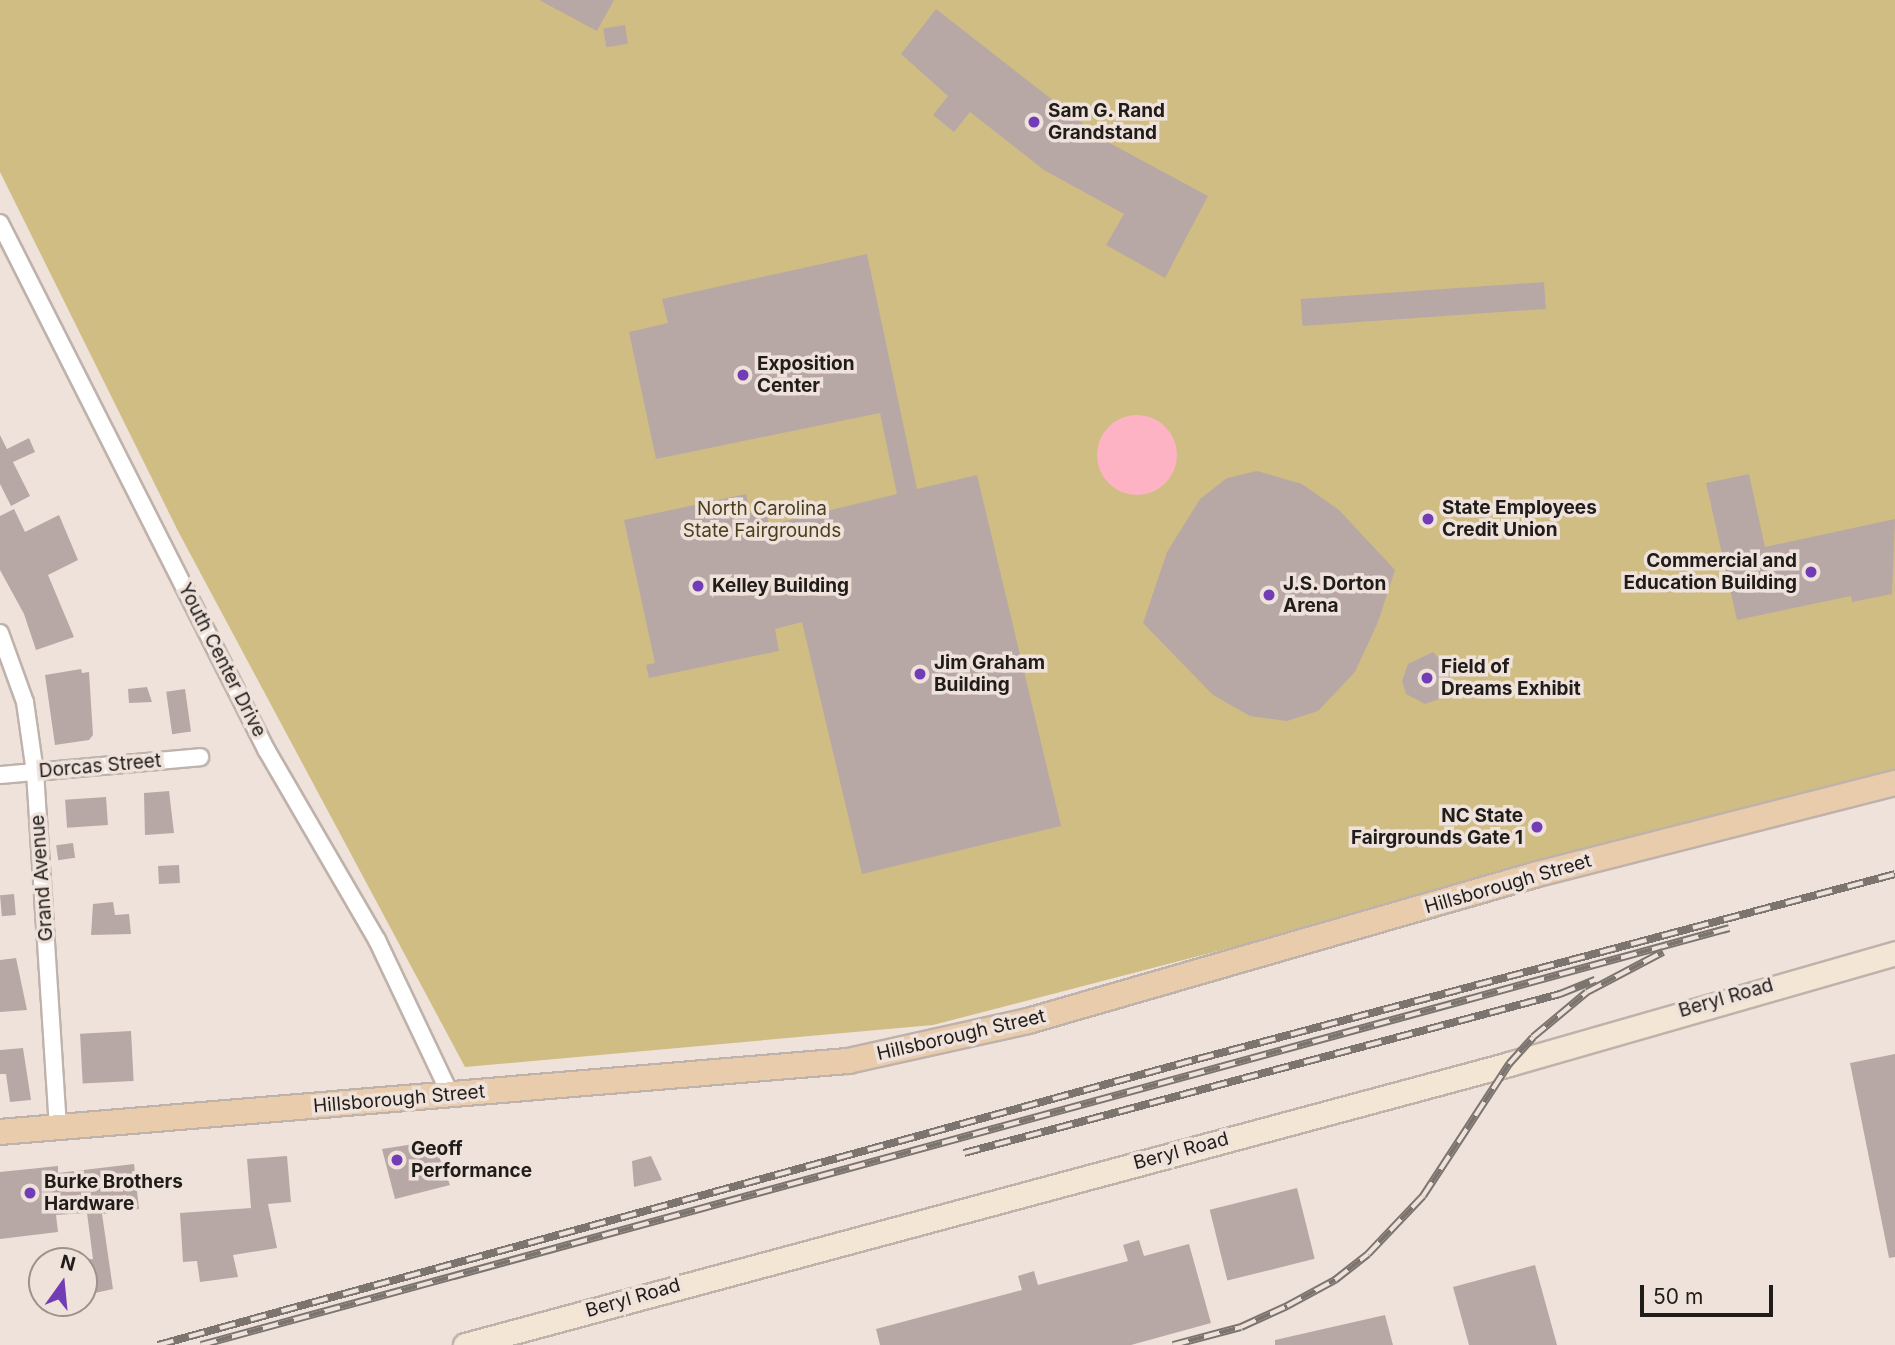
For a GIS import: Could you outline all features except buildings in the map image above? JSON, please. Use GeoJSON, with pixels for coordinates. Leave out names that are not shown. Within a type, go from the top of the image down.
{"type":"FeatureCollection","features":[{"type":"Feature","properties":{"kind":"main road","name":"Hillsborough Street"},"geometry":{"type":"LineString","coordinates":[[0,1132],[818,1064],[923,1047],[1042,1018],[1534,875],[1895,783]]}},
{"type":"Feature","properties":{"kind":"street","name":"Youth Center Drive"},"geometry":{"type":"LineString","coordinates":[[0,223],[267,751],[377,940],[450,1094]]}},
{"type":"Feature","properties":{"kind":"street","name":"Grand Avenue"},"geometry":{"type":"LineString","coordinates":[[0,633],[25,702],[35,772],[58,1127]]}},
{"type":"Feature","properties":{"kind":"street","name":"Dorcas Street"},"geometry":{"type":"LineString","coordinates":[[0,775],[200,757]]}},
{"type":"Feature","properties":{"kind":"street","name":"Beryl Road"},"geometry":{"type":"LineString","coordinates":[[465,1345],[1509,1064],[1895,953]]}},
{"type":"Feature","properties":{"kind":"green space","name":"North Carolina State Fairgrounds"},"geometry":{"type":"Polygon","coordinates":[[[0,0],[1895,0],[1895,775],[933,1025],[465,1067],[179,533],[0,172],[0,0]]]}},
{"type":"Feature","properties":{"kind":"shaded area"},"geometry":{"type":"Polygon","coordinates":[[[1137,415],[1152,418],[1165,427],[1174,440],[1177,455],[1174,470],[1165,483],[1152,492],[1137,495],[1122,492],[1109,483],[1100,470],[1097,455],[1100,440],[1109,427],[1122,418],[1137,415]]]}},
{"type":"Feature","properties":{"kind":"railway"},"geometry":{"type":"LineString","coordinates":[[158,1345],[1198,1059],[1895,874]]}},
{"type":"Feature","properties":{"kind":"railway"},"geometry":{"type":"LineString","coordinates":[[201,1345],[1729,928]]}},
{"type":"Feature","properties":{"kind":"railway"},"geometry":{"type":"LineString","coordinates":[[1173,1345],[1241,1327],[1287,1306],[1335,1280],[1368,1254],[1423,1196],[1509,1064],[1533,1037],[1587,992],[1663,952]]}},
{"type":"Feature","properties":{"kind":"railway"},"geometry":{"type":"LineString","coordinates":[[964,1153],[1560,994],[1595,980]]}},
{"type":"Feature","properties":{"kind":"place","name":"Sam G. Rand Grandstand"},"geometry":{"type":"Point","coordinates":[1034,122]}},
{"type":"Feature","properties":{"kind":"place","name":"Exposition Center"},"geometry":{"type":"Point","coordinates":[743,375]}},
{"type":"Feature","properties":{"kind":"place","name":"State Employees Credit Union"},"geometry":{"type":"Point","coordinates":[1428,519]}},
{"type":"Feature","properties":{"kind":"place","name":"Commercial and Education Building"},"geometry":{"type":"Point","coordinates":[1811,572]}},
{"type":"Feature","properties":{"kind":"place","name":"Kelley Building"},"geometry":{"type":"Point","coordinates":[698,586]}},
{"type":"Feature","properties":{"kind":"place","name":"J.S. Dorton Arena"},"geometry":{"type":"Point","coordinates":[1269,595]}},
{"type":"Feature","properties":{"kind":"place","name":"Jim Graham Building"},"geometry":{"type":"Point","coordinates":[920,674]}},
{"type":"Feature","properties":{"kind":"place","name":"Field of Dreams Exhibit"},"geometry":{"type":"Point","coordinates":[1427,678]}},
{"type":"Feature","properties":{"kind":"place","name":"NC State Fairgrounds Gate 1"},"geometry":{"type":"Point","coordinates":[1537,827]}},
{"type":"Feature","properties":{"kind":"place","name":"Geoff Performance"},"geometry":{"type":"Point","coordinates":[397,1160]}},
{"type":"Feature","properties":{"kind":"place","name":"Burke Brothers Hardware"},"geometry":{"type":"Point","coordinates":[30,1193]}}]}
